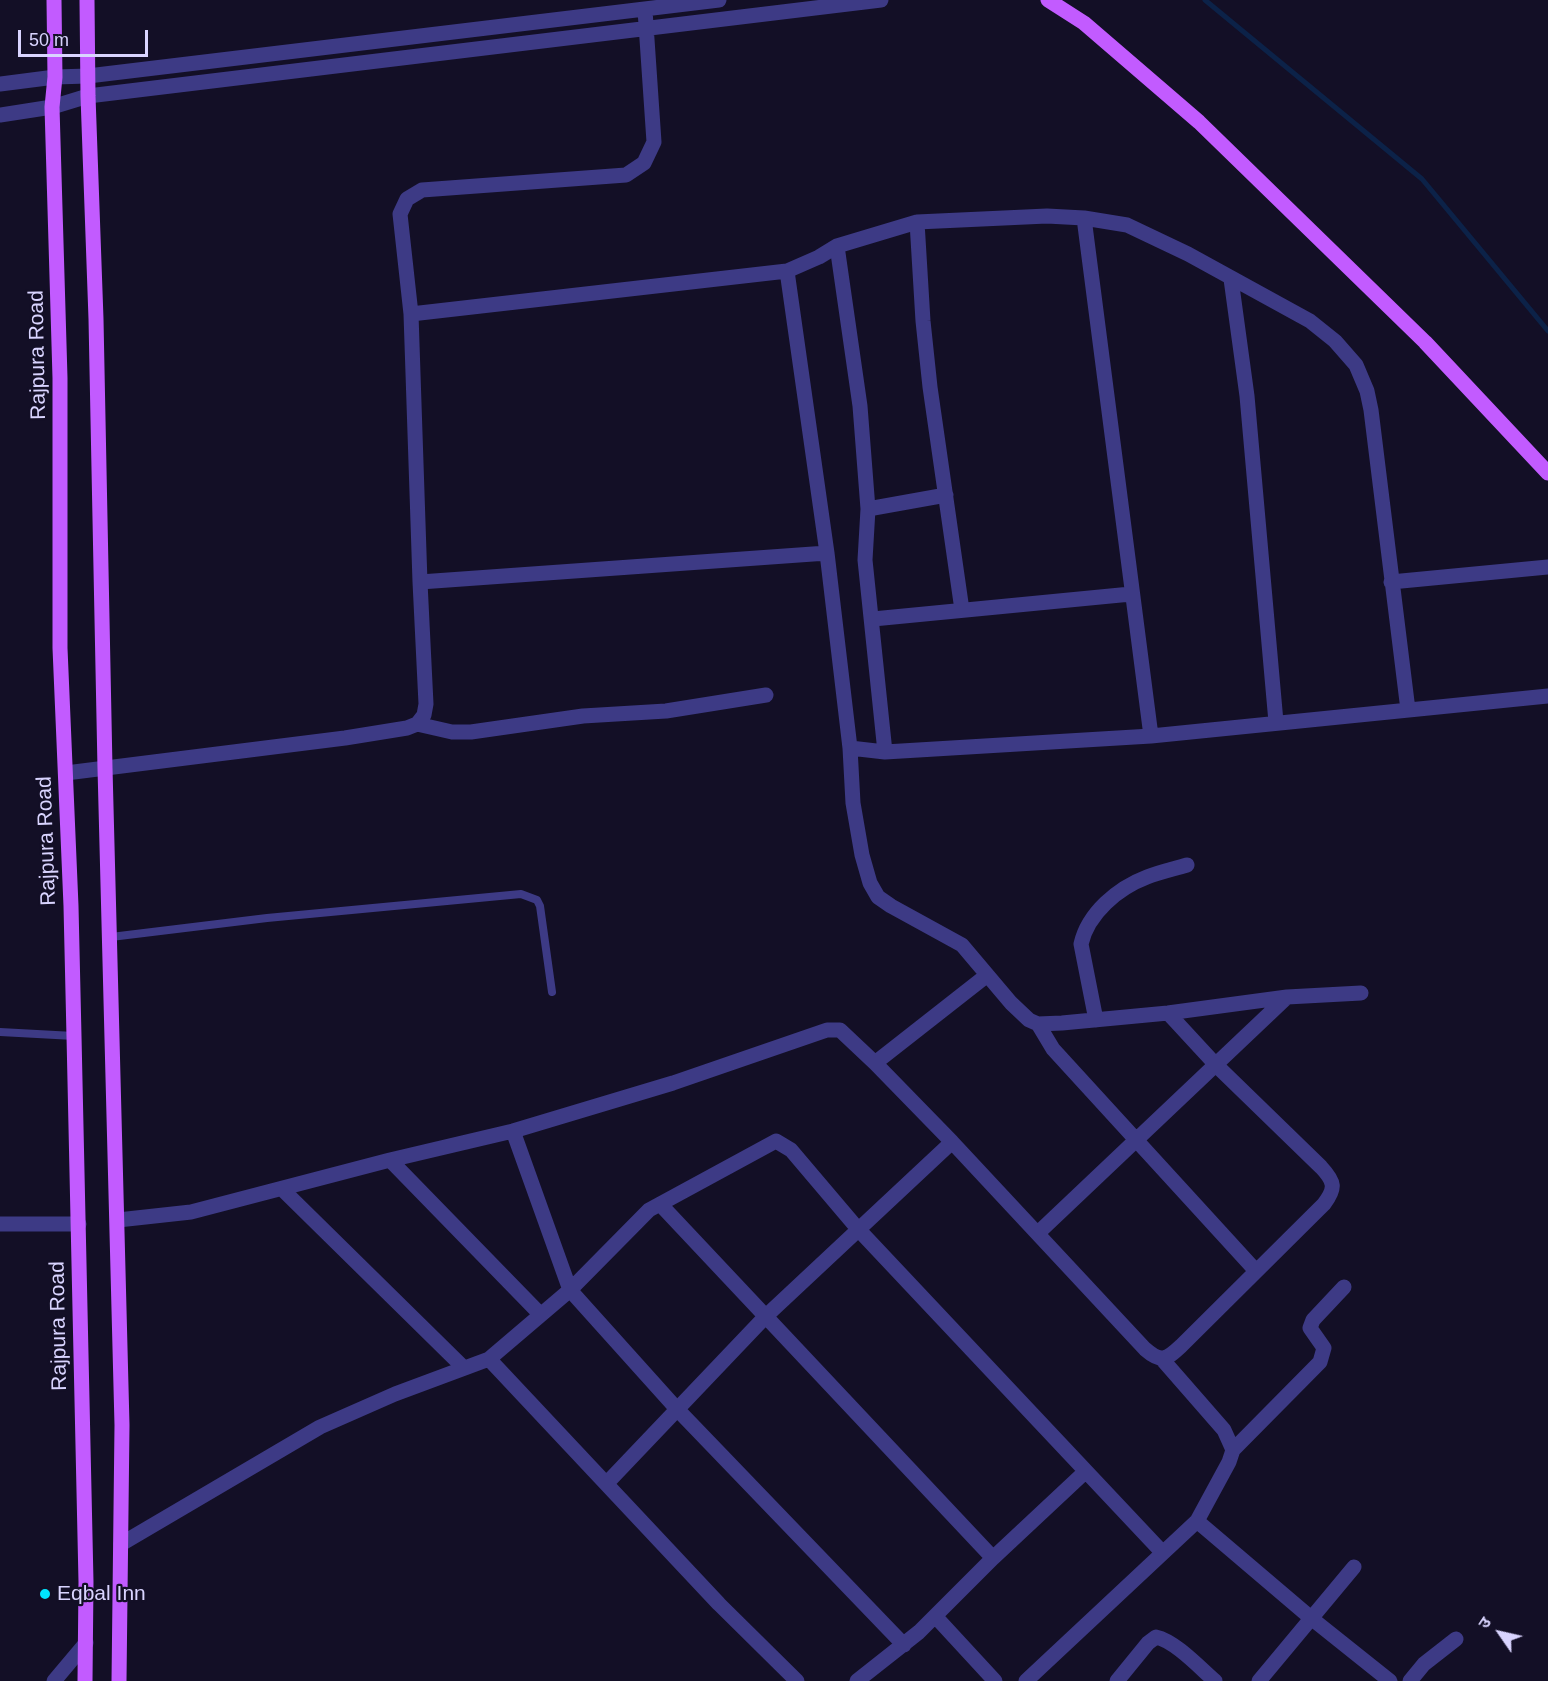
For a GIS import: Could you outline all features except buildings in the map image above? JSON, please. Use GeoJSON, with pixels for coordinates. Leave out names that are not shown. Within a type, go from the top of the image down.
{"type":"FeatureCollection","features":[{"type":"Feature","properties":{"kind":"main road","name":"Rajpura Road"},"geometry":{"type":"LineString","coordinates":[[54,0],[55,77],[52,107],[60,378],[60,648],[75,1036],[86,1681]]}},
{"type":"Feature","properties":{"kind":"main road"},"geometry":{"type":"LineString","coordinates":[[87,0],[122,1425],[119,1681]]}},
{"type":"Feature","properties":{"kind":"main road"},"geometry":{"type":"LineString","coordinates":[[1048,0],[1084,23],[1199,122],[1425,342],[1548,473]]}},
{"type":"Feature","properties":{"kind":"street"},"geometry":{"type":"LineString","coordinates":[[0,84],[55,77],[88,76],[719,0]]}},
{"type":"Feature","properties":{"kind":"street"},"geometry":{"type":"LineString","coordinates":[[0,115],[52,107],[88,96],[648,29],[818,4],[881,0]]}},
{"type":"Feature","properties":{"kind":"street"},"geometry":{"type":"LineString","coordinates":[[66,773],[345,738],[407,728],[417,724],[424,715],[426,704],[411,314],[400,214],[408,198],[422,190],[626,175],[644,163],[654,142],[645,10]]}},
{"type":"Feature","properties":{"kind":"street"},"geometry":{"type":"LineString","coordinates":[[411,314],[787,271],[837,246],[917,222],[1047,216],[1084,218],[1127,225],[1293,309],[1335,341],[1356,365],[1365,384],[1371,410],[1408,710]]}},
{"type":"Feature","properties":{"kind":"street"},"geometry":{"type":"LineString","coordinates":[[1084,218],[1151,736]]}},
{"type":"Feature","properties":{"kind":"street"},"geometry":{"type":"LineString","coordinates":[[917,222],[930,387],[962,610]]}},
{"type":"Feature","properties":{"kind":"street"},"geometry":{"type":"LineString","coordinates":[[837,246],[860,406],[868,509],[865,560],[873,619],[885,752]]}},
{"type":"Feature","properties":{"kind":"street"},"geometry":{"type":"LineString","coordinates":[[787,271],[826,553],[850,748],[853,803],[862,855],[870,884],[878,897],[962,945],[986,976],[1029,1020],[1038,1024],[1168,1013],[1287,997],[1361,993]]}},
{"type":"Feature","properties":{"kind":"street"},"geometry":{"type":"LineString","coordinates":[[1231,279],[1247,396],[1276,722]]}},
{"type":"Feature","properties":{"kind":"street"},"geometry":{"type":"LineString","coordinates":[[868,509],[946,495]]}},
{"type":"Feature","properties":{"kind":"street"},"geometry":{"type":"LineString","coordinates":[[420,582],[826,553]]}},
{"type":"Feature","properties":{"kind":"street"},"geometry":{"type":"LineString","coordinates":[[1391,582],[1548,567]]}},
{"type":"Feature","properties":{"kind":"street"},"geometry":{"type":"LineString","coordinates":[[873,619],[1131,594]]}},
{"type":"Feature","properties":{"kind":"street"},"geometry":{"type":"LineString","coordinates":[[417,724],[452,732],[471,732],[583,716],[666,711],[766,694]]}},
{"type":"Feature","properties":{"kind":"street"},"geometry":{"type":"LineString","coordinates":[[850,748],[885,752],[1151,736],[1548,696]]}},
{"type":"Feature","properties":{"kind":"street"},"geometry":{"type":"LineString","coordinates":[[1096,1020],[1081,944],[1083,933],[1098,910],[1124,889],[1147,877],[1187,865]]}},
{"type":"Feature","properties":{"kind":"street"},"geometry":{"type":"LineString","coordinates":[[876,1063],[986,976]]}},
{"type":"Feature","properties":{"kind":"street"},"geometry":{"type":"LineString","coordinates":[[1038,1233],[1287,997]]}},
{"type":"Feature","properties":{"kind":"street"},"geometry":{"type":"LineString","coordinates":[[1162,1359],[1169,1357],[1181,1346],[1324,1204],[1331,1195],[1333,1186],[1330,1176],[1322,1167],[1216,1065],[1168,1013]]}},
{"type":"Feature","properties":{"kind":"street"},"geometry":{"type":"LineString","coordinates":[[1038,1024],[1053,1049],[1135,1141],[1256,1270]]}},
{"type":"Feature","properties":{"kind":"street"},"geometry":{"type":"LineString","coordinates":[[118,1220],[191,1212],[390,1160],[513,1131],[673,1083],[827,1030],[840,1030],[876,1063],[952,1142],[1145,1349],[1153,1356],[1162,1359],[1224,1430],[1233,1450]]}},
{"type":"Feature","properties":{"kind":"street"},"geometry":{"type":"LineString","coordinates":[[513,1131],[570,1290],[676,1408],[904,1645]]}},
{"type":"Feature","properties":{"kind":"street"},"geometry":{"type":"LineString","coordinates":[[121,1544],[320,1427],[395,1394],[489,1359],[570,1290],[649,1210],[776,1141],[791,1150],[858,1228],[1162,1552]]}},
{"type":"Feature","properties":{"kind":"street"},"geometry":{"type":"LineString","coordinates":[[608,1483],[676,1408],[766,1316],[952,1142]]}},
{"type":"Feature","properties":{"kind":"street"},"geometry":{"type":"LineString","coordinates":[[390,1160],[541,1315]]}},
{"type":"Feature","properties":{"kind":"street"},"geometry":{"type":"LineString","coordinates":[[282,1189],[464,1368]]}},
{"type":"Feature","properties":{"kind":"street"},"geometry":{"type":"LineString","coordinates":[[660,1204],[993,1558]]}},
{"type":"Feature","properties":{"kind":"street"},"geometry":{"type":"LineString","coordinates":[[0,1224],[79,1224]]}},
{"type":"Feature","properties":{"kind":"street"},"geometry":{"type":"LineString","coordinates":[[1026,1681],[1197,1521],[1229,1462],[1233,1450],[1320,1362],[1324,1348],[1310,1328],[1313,1320],[1344,1287]]}},
{"type":"Feature","properties":{"kind":"street"},"geometry":{"type":"LineString","coordinates":[[489,1359],[608,1483],[719,1604],[797,1681]]}},
{"type":"Feature","properties":{"kind":"street"},"geometry":{"type":"LineString","coordinates":[[857,1681],[904,1645],[1086,1471]]}},
{"type":"Feature","properties":{"kind":"street"},"geometry":{"type":"LineString","coordinates":[[1197,1521],[1311,1618],[1390,1681]]}},
{"type":"Feature","properties":{"kind":"street"},"geometry":{"type":"LineString","coordinates":[[1259,1681],[1354,1567]]}},
{"type":"Feature","properties":{"kind":"street"},"geometry":{"type":"LineString","coordinates":[[935,1616],[994,1681]]}},
{"type":"Feature","properties":{"kind":"street"},"geometry":{"type":"LineString","coordinates":[[1117,1681],[1148,1642],[1156,1637],[1164,1638],[1215,1681]]}},
{"type":"Feature","properties":{"kind":"street"},"geometry":{"type":"LineString","coordinates":[[1410,1681],[1425,1664],[1456,1639]]}},
{"type":"Feature","properties":{"kind":"street"},"geometry":{"type":"LineString","coordinates":[[54,1681],[86,1643]]}},
{"type":"Feature","properties":{"kind":"street"},"geometry":{"type":"LineString","coordinates":[[1425,1664],[1430,1681]]}},
{"type":"Feature","properties":{"kind":"lane"},"geometry":{"type":"LineString","coordinates":[[111,937],[267,918],[520,894],[537,900],[540,906],[552,992]]}},
{"type":"Feature","properties":{"kind":"lane"},"geometry":{"type":"LineString","coordinates":[[0,1032],[75,1036]]}},
{"type":"Feature","properties":{"kind":"waterway"},"geometry":{"type":"LineString","coordinates":[[1205,0],[1422,179],[1548,331]]}},
{"type":"Feature","properties":{"kind":"place","name":"Eqbal Inn"},"geometry":{"type":"Point","coordinates":[45,1594]}}]}
